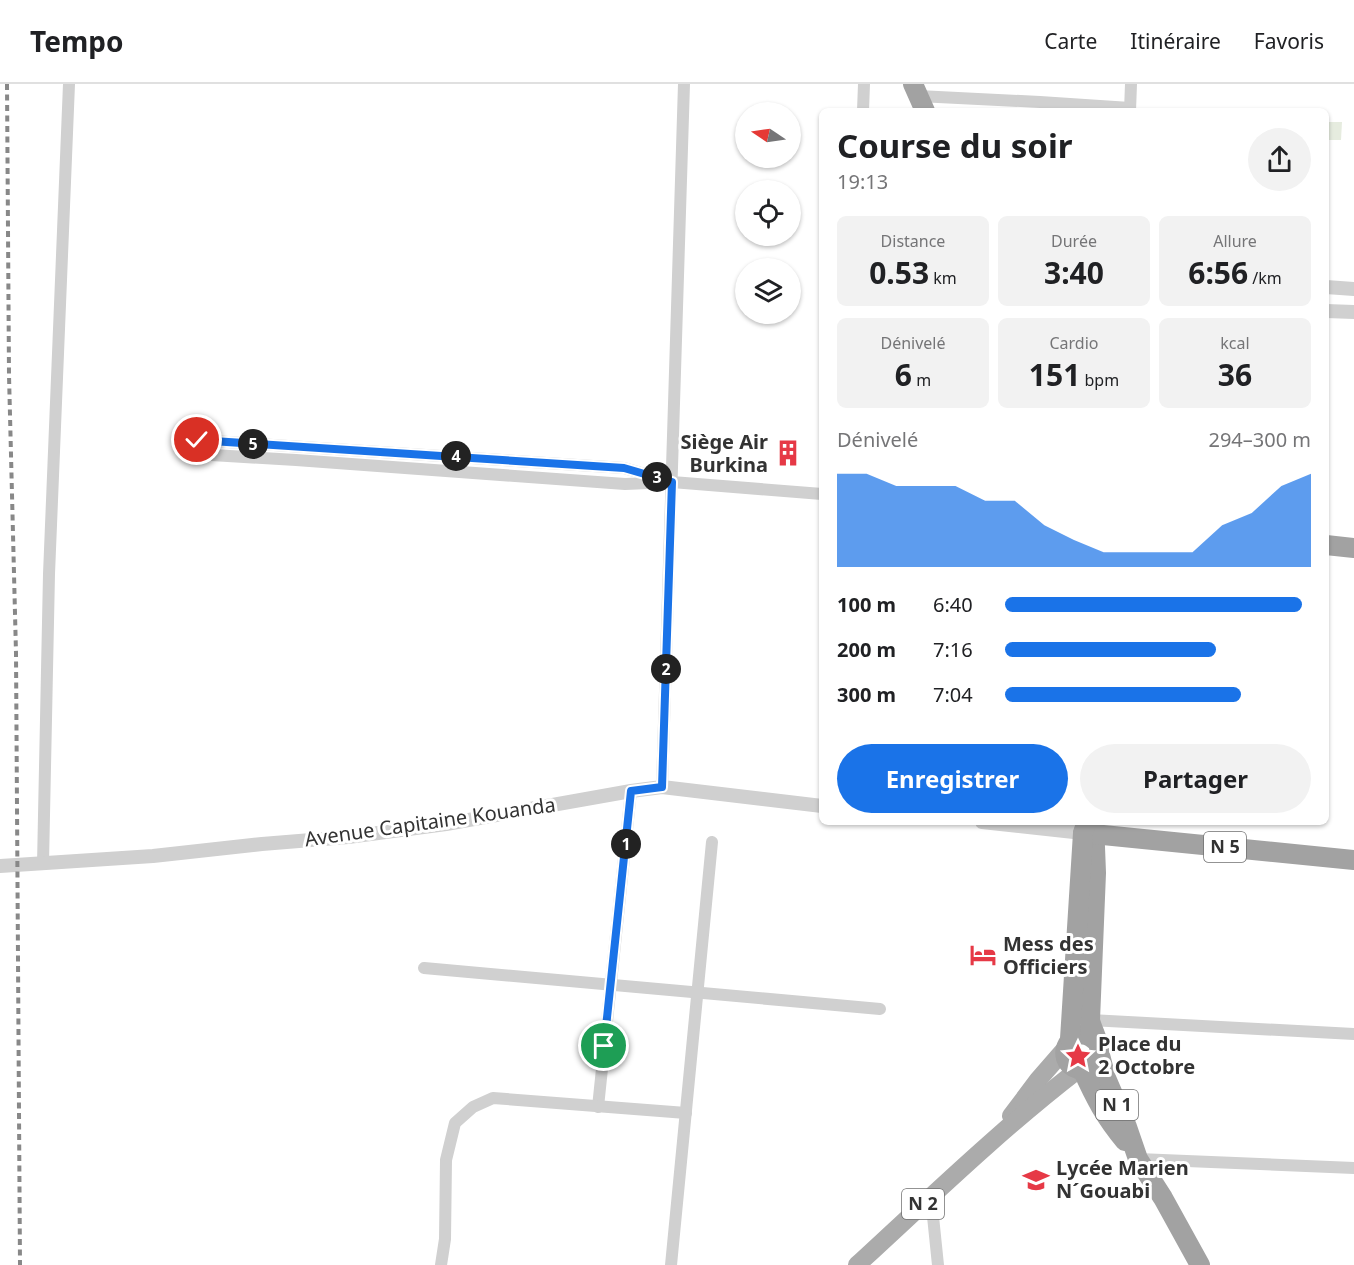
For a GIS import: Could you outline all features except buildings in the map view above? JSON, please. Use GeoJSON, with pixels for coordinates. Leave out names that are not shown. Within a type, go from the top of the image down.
{"type":"FeatureCollection","features":[{"type":"Feature","properties":{"kind":"highway"},"geometry":{"type":"LineString","coordinates":[[1329,545],[1354,548]]}},
{"type":"Feature","properties":{"kind":"highway"},"geometry":{"type":"LineString","coordinates":[[1090,828],[1096,873],[1090,1020],[1098,1048],[1097,1061],[1094,1066],[1080,1069],[1068,1062],[1066,1057],[1090,828]]}},
{"type":"Feature","properties":{"kind":"highway","name":"N 5"},"geometry":{"type":"LineString","coordinates":[[1090,828],[1354,860]]}},
{"type":"Feature","properties":{"kind":"highway"},"geometry":{"type":"LineString","coordinates":[[1068,1044],[1078,1035],[1084,1035],[1092,1037],[1098,1048]]}},
{"type":"Feature","properties":{"kind":"highway","name":"N 1"},"geometry":{"type":"LineString","coordinates":[[1098,1048],[1106,1078],[1137,1156]]}},
{"type":"Feature","properties":{"kind":"highway","name":"N 1"},"geometry":{"type":"LineString","coordinates":[[1080,1069],[1096,1101],[1137,1156],[1163,1198],[1200,1265]]}},
{"type":"Feature","properties":{"kind":"main road","name":"N 2"},"geometry":{"type":"LineString","coordinates":[[990,1144],[1068,1044]]}},
{"type":"Feature","properties":{"kind":"main road","name":"N 2"},"geometry":{"type":"LineString","coordinates":[[857,1265],[990,1144],[1080,1069]]}},
{"type":"Feature","properties":{"kind":"street"},"geometry":{"type":"LineString","coordinates":[[43,864],[49,574],[69,84]]}},
{"type":"Feature","properties":{"kind":"street"},"geometry":{"type":"LineString","coordinates":[[662,787],[684,84]]}},
{"type":"Feature","properties":{"kind":"street"},"geometry":{"type":"LineString","coordinates":[[863,108],[864,84]]}},
{"type":"Feature","properties":{"kind":"street"},"geometry":{"type":"LineString","coordinates":[[1130,108],[1131,84]]}},
{"type":"Feature","properties":{"kind":"street"},"geometry":{"type":"LineString","coordinates":[[918,97],[1040,102],[1108,108]]}},
{"type":"Feature","properties":{"kind":"street"},"geometry":{"type":"LineString","coordinates":[[1329,287],[1351,289],[1350,312],[1329,310]]}},
{"type":"Feature","properties":{"kind":"street"},"geometry":{"type":"LineString","coordinates":[[672,482],[624,468],[197,440],[195,454],[625,484],[672,482],[819,494]]}},
{"type":"Feature","properties":{"kind":"street","name":"Avenue Capitaine Kouanda"},"geometry":{"type":"LineString","coordinates":[[0,866],[153,856],[348,837],[446,824],[662,787],[819,806]]}},
{"type":"Feature","properties":{"kind":"street"},"geometry":{"type":"LineString","coordinates":[[598,1107],[631,791]]}},
{"type":"Feature","properties":{"kind":"street"},"geometry":{"type":"LineString","coordinates":[[1036,825],[1090,828]]}},
{"type":"Feature","properties":{"kind":"street"},"geometry":{"type":"LineString","coordinates":[[671,1265],[712,842]]}},
{"type":"Feature","properties":{"kind":"street"},"geometry":{"type":"LineString","coordinates":[[424,968],[880,1010]]}},
{"type":"Feature","properties":{"kind":"street"},"geometry":{"type":"LineString","coordinates":[[1090,1020],[1354,1034]]}},
{"type":"Feature","properties":{"kind":"street"},"geometry":{"type":"LineString","coordinates":[[441,1265],[445,1239],[446,1160],[455,1123],[473,1107],[494,1098],[686,1113]]}},
{"type":"Feature","properties":{"kind":"street"},"geometry":{"type":"LineString","coordinates":[[1137,1156],[1354,1168]]}},
{"type":"Feature","properties":{"kind":"street"},"geometry":{"type":"LineString","coordinates":[[931,1197],[938,1265]]}},
{"type":"Feature","properties":{"kind":"shaded area"},"geometry":{"type":"Polygon","coordinates":[[[1329,122],[1342,122],[1341,140],[1329,140],[1329,122]]]}},
{"type":"Feature","properties":{"kind":"railway"},"geometry":{"type":"LineString","coordinates":[[7,84],[9,375],[16,653],[20,1265]]}},
{"type":"Feature","properties":{"kind":"place","name":"Siège Air Burkina"},"geometry":{"type":"Point","coordinates":[788,453]}},
{"type":"Feature","properties":{"kind":"place","name":"Mess des Officiers"},"geometry":{"type":"Point","coordinates":[983,955]}},
{"type":"Feature","properties":{"kind":"place","name":"Place du 2 Octobre"},"geometry":{"type":"Point","coordinates":[1078,1056]}},
{"type":"Feature","properties":{"kind":"place","name":"Lycée Marien N´Gouabi"},"geometry":{"type":"Point","coordinates":[1036,1180]}},
{"type":"Feature","properties":{"kind":"route"},"geometry":{"type":"LineString","coordinates":[[197,440],[624,468],[672,482],[662,787],[631,791],[604,1046]]}}]}
